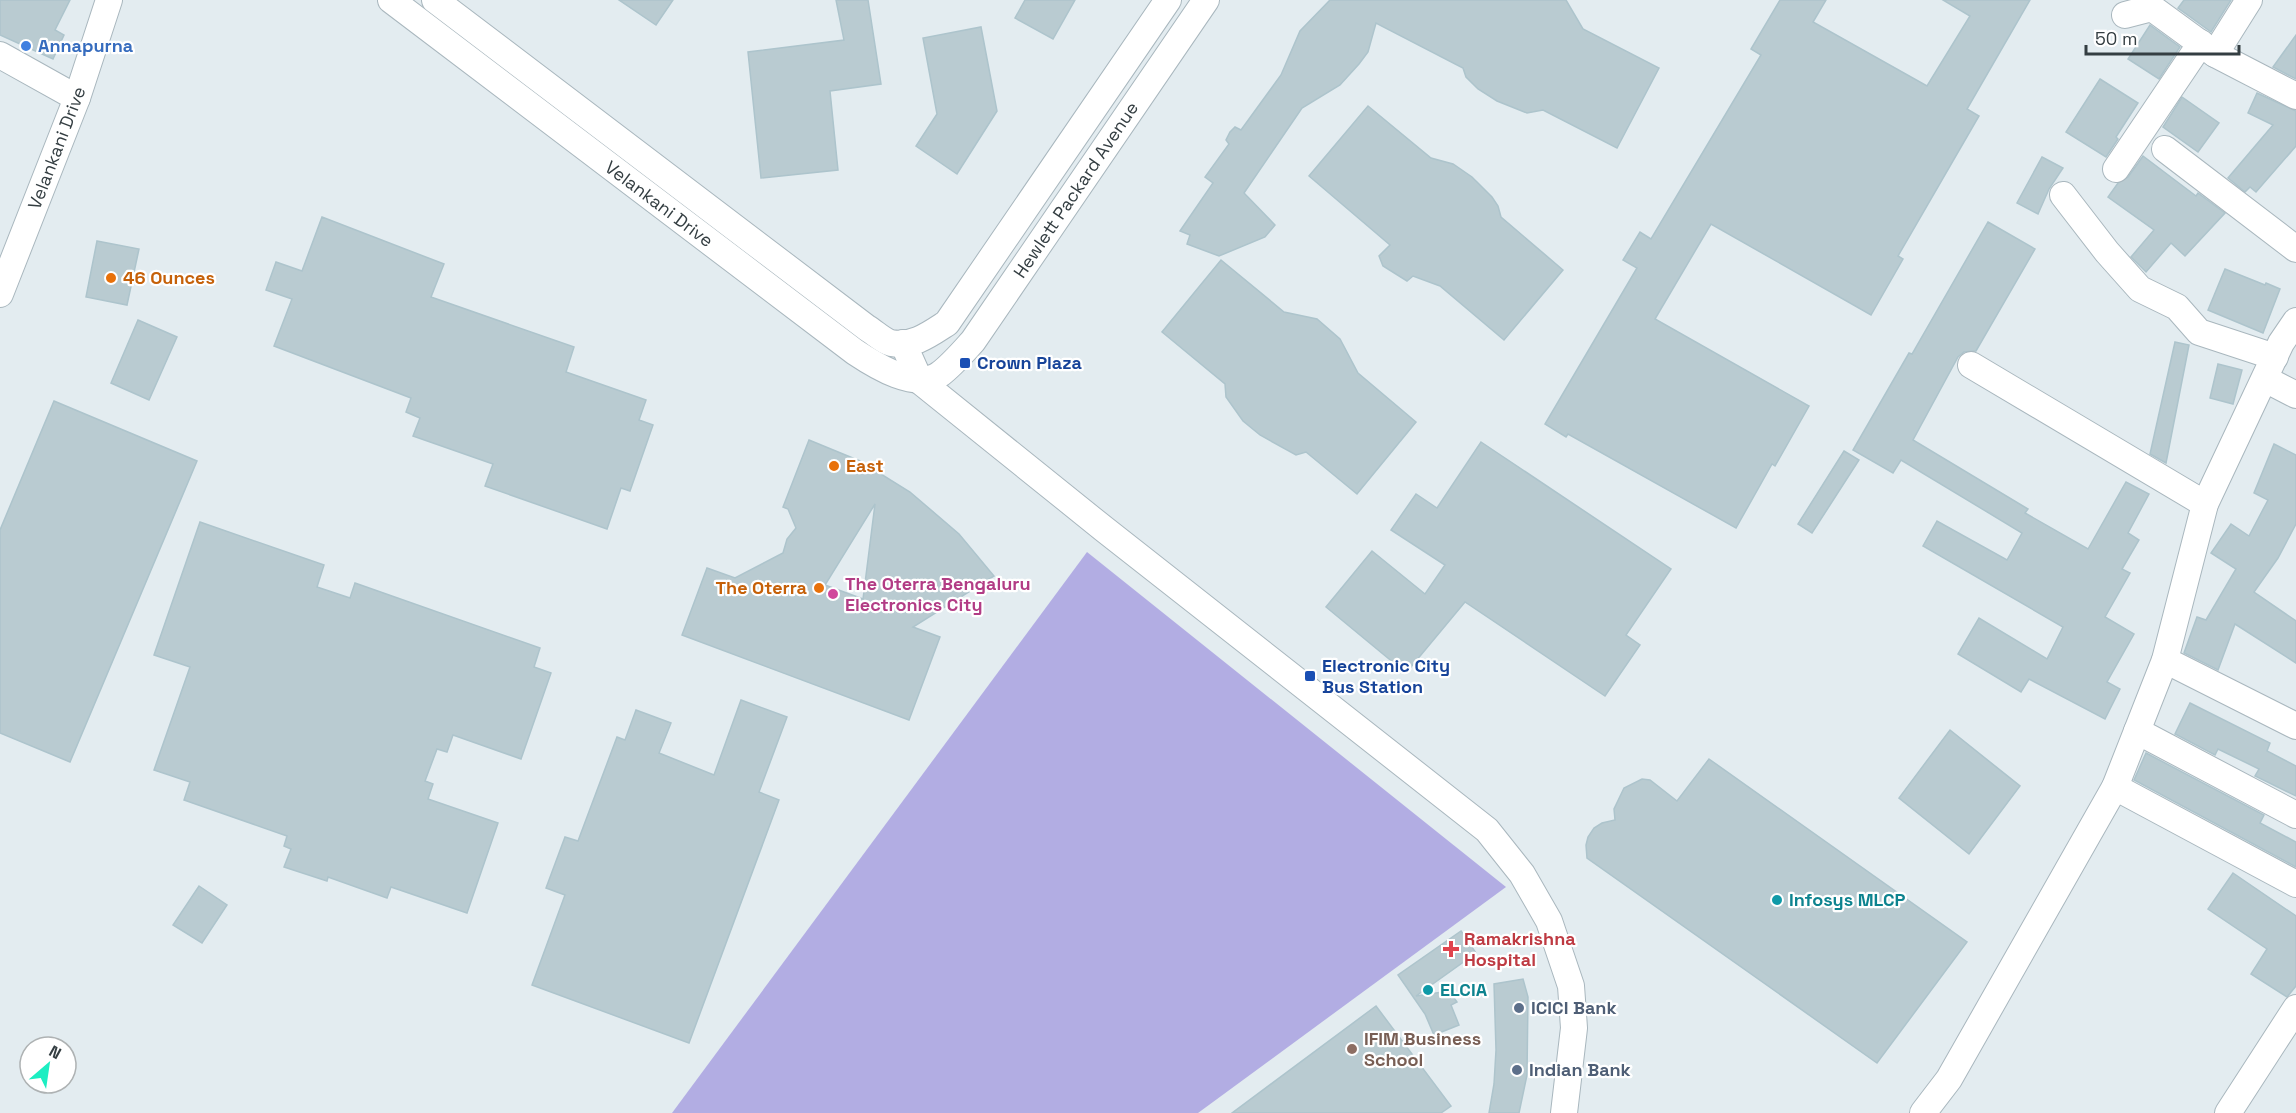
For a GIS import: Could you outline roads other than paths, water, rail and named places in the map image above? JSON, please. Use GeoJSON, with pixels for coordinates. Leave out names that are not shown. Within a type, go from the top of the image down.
{"type":"FeatureCollection","features":[{"type":"Feature","properties":{"kind":"street","name":"Velankani Drive"},"geometry":{"type":"LineString","coordinates":[[0,294],[76,98],[109,0]]}},
{"type":"Feature","properties":{"kind":"street","name":"Velankani Drive"},"geometry":{"type":"LineString","coordinates":[[391,0],[855,352],[883,371],[929,378]]}},
{"type":"Feature","properties":{"kind":"street","name":"Velankani Drive"},"geometry":{"type":"LineString","coordinates":[[435,0],[867,328],[889,343],[913,341]]}},
{"type":"Feature","properties":{"kind":"street","name":"Hewlett Packard Avenue"},"geometry":{"type":"LineString","coordinates":[[913,341],[947,323],[1168,0]]}},
{"type":"Feature","properties":{"kind":"street","name":"Hewlett Packard Avenue"},"geometry":{"type":"LineString","coordinates":[[929,378],[973,341],[1206,0]]}},
{"type":"Feature","properties":{"kind":"street"},"geometry":{"type":"LineString","coordinates":[[2116,170],[2208,49],[2249,0]]}},
{"type":"Feature","properties":{"kind":"street"},"geometry":{"type":"LineString","coordinates":[[2125,15],[2152,8],[2208,49],[2296,96]]}},
{"type":"Feature","properties":{"kind":"street"},"geometry":{"type":"LineString","coordinates":[[0,55],[76,98]]}},
{"type":"Feature","properties":{"kind":"street"},"geometry":{"type":"LineString","coordinates":[[2165,149],[2296,249]]}},
{"type":"Feature","properties":{"kind":"street"},"geometry":{"type":"LineString","coordinates":[[2063,195],[2140,289],[2177,307],[2199,332],[2270,368],[2296,395]]}},
{"type":"Feature","properties":{"kind":"street"},"geometry":{"type":"LineString","coordinates":[[1923,1113],[1949,1079],[2115,787],[2165,660],[2205,504],[2281,344],[2296,321]]}},
{"type":"Feature","properties":{"kind":"street"},"geometry":{"type":"LineString","coordinates":[[913,341],[929,378],[1104,529],[1487,831],[1522,874],[1549,921],[1571,986],[1574,1028],[1564,1113]]}},
{"type":"Feature","properties":{"kind":"street"},"geometry":{"type":"LineString","coordinates":[[1971,365],[2205,504]]}},
{"type":"Feature","properties":{"kind":"street"},"geometry":{"type":"LineString","coordinates":[[2165,660],[2296,726]]}},
{"type":"Feature","properties":{"kind":"street"},"geometry":{"type":"LineString","coordinates":[[2137,730],[2296,814]]}},
{"type":"Feature","properties":{"kind":"street"},"geometry":{"type":"LineString","coordinates":[[2115,787],[2296,884]]}},
{"type":"Feature","properties":{"kind":"street"},"geometry":{"type":"LineString","coordinates":[[2228,1113],[2296,1008]]}},
{"type":"Feature","properties":{"kind":"place","name":"Annapurna"},"geometry":{"type":"Point","coordinates":[26,46]}},
{"type":"Feature","properties":{"kind":"place","name":"46 Ounces"},"geometry":{"type":"Point","coordinates":[111,278]}},
{"type":"Feature","properties":{"kind":"place","name":"Crown Plaza"},"geometry":{"type":"Point","coordinates":[965,363]}},
{"type":"Feature","properties":{"kind":"place","name":"East"},"geometry":{"type":"Point","coordinates":[834,466]}},
{"type":"Feature","properties":{"kind":"place","name":"The Oterra"},"geometry":{"type":"Point","coordinates":[819,588]}},
{"type":"Feature","properties":{"kind":"place","name":"The Oterra Bengaluru Electronics City"},"geometry":{"type":"Point","coordinates":[833,594]}},
{"type":"Feature","properties":{"kind":"place","name":"Electronic City Bus Station"},"geometry":{"type":"Point","coordinates":[1310,676]}},
{"type":"Feature","properties":{"kind":"place","name":"Infosys MLCP"},"geometry":{"type":"Point","coordinates":[1777,900]}},
{"type":"Feature","properties":{"kind":"place","name":"Ramakrishna Hospital"},"geometry":{"type":"Point","coordinates":[1451,949]}},
{"type":"Feature","properties":{"kind":"place","name":"ELCIA"},"geometry":{"type":"Point","coordinates":[1428,990]}},
{"type":"Feature","properties":{"kind":"place","name":"ICICI Bank"},"geometry":{"type":"Point","coordinates":[1519,1008]}},
{"type":"Feature","properties":{"kind":"place","name":"IFIM Business School"},"geometry":{"type":"Point","coordinates":[1352,1049]}},
{"type":"Feature","properties":{"kind":"place","name":"Indian Bank"},"geometry":{"type":"Point","coordinates":[1517,1070]}}]}
